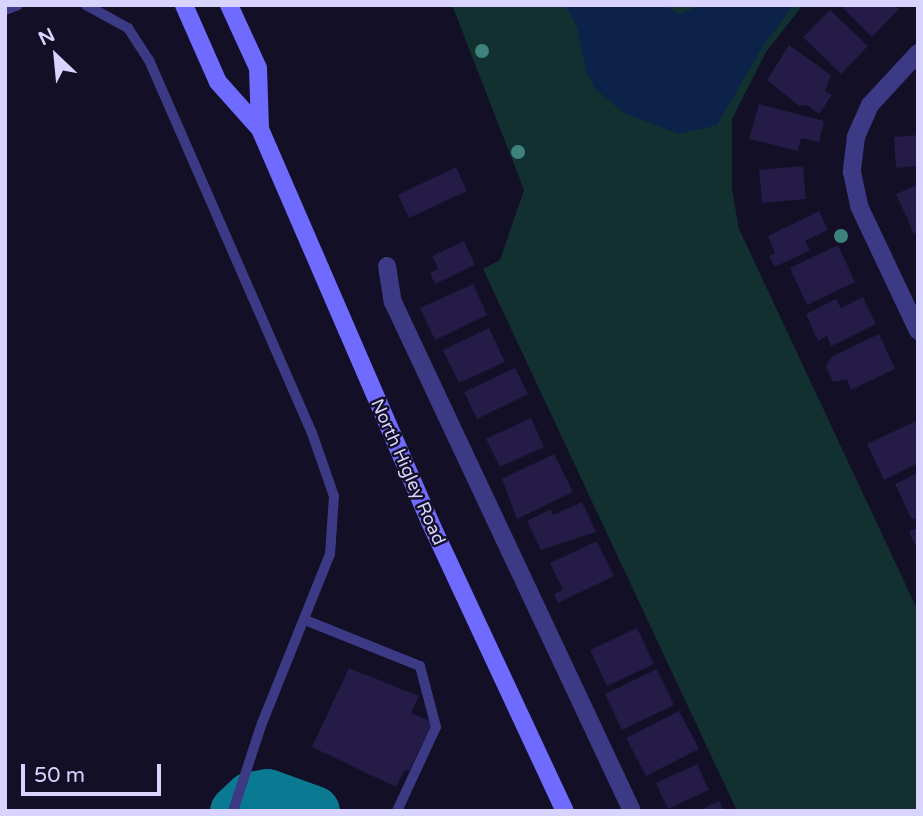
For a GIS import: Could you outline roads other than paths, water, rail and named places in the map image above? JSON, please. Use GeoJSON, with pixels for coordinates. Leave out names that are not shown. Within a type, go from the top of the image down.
{"type":"FeatureCollection","features":[{"type":"Feature","properties":{"kind":"main road","name":"North Higley Road"},"geometry":{"type":"LineString","coordinates":[[184,5],[218,82],[260,128],[413,485],[565,811]]}},
{"type":"Feature","properties":{"kind":"main road","name":"North Higley Road"},"geometry":{"type":"LineString","coordinates":[[229,5],[258,68],[260,128]]}},
{"type":"Feature","properties":{"kind":"street"},"geometry":{"type":"LineString","coordinates":[[918,53],[870,105],[856,137],[852,172],[859,206],[918,331]]}},
{"type":"Feature","properties":{"kind":"street"},"geometry":{"type":"LineString","coordinates":[[387,266],[393,302],[632,811]]}},
{"type":"Feature","properties":{"kind":"lane"},"geometry":{"type":"LineString","coordinates":[[5,10],[18,5]]}},
{"type":"Feature","properties":{"kind":"lane"},"geometry":{"type":"LineString","coordinates":[[86,5],[128,28],[149,60],[329,475],[335,520],[330,554],[262,723],[233,811]]}},
{"type":"Feature","properties":{"kind":"lane"},"geometry":{"type":"LineString","coordinates":[[305,620],[420,666],[436,727],[397,811]]}},
{"type":"Feature","properties":{"kind":"water"},"geometry":{"type":"Polygon","coordinates":[[[565,5],[662,5],[680,14],[701,5],[794,5],[763,46],[717,125],[679,134],[624,113],[595,89],[586,71],[577,27],[565,5]]]}}]}
